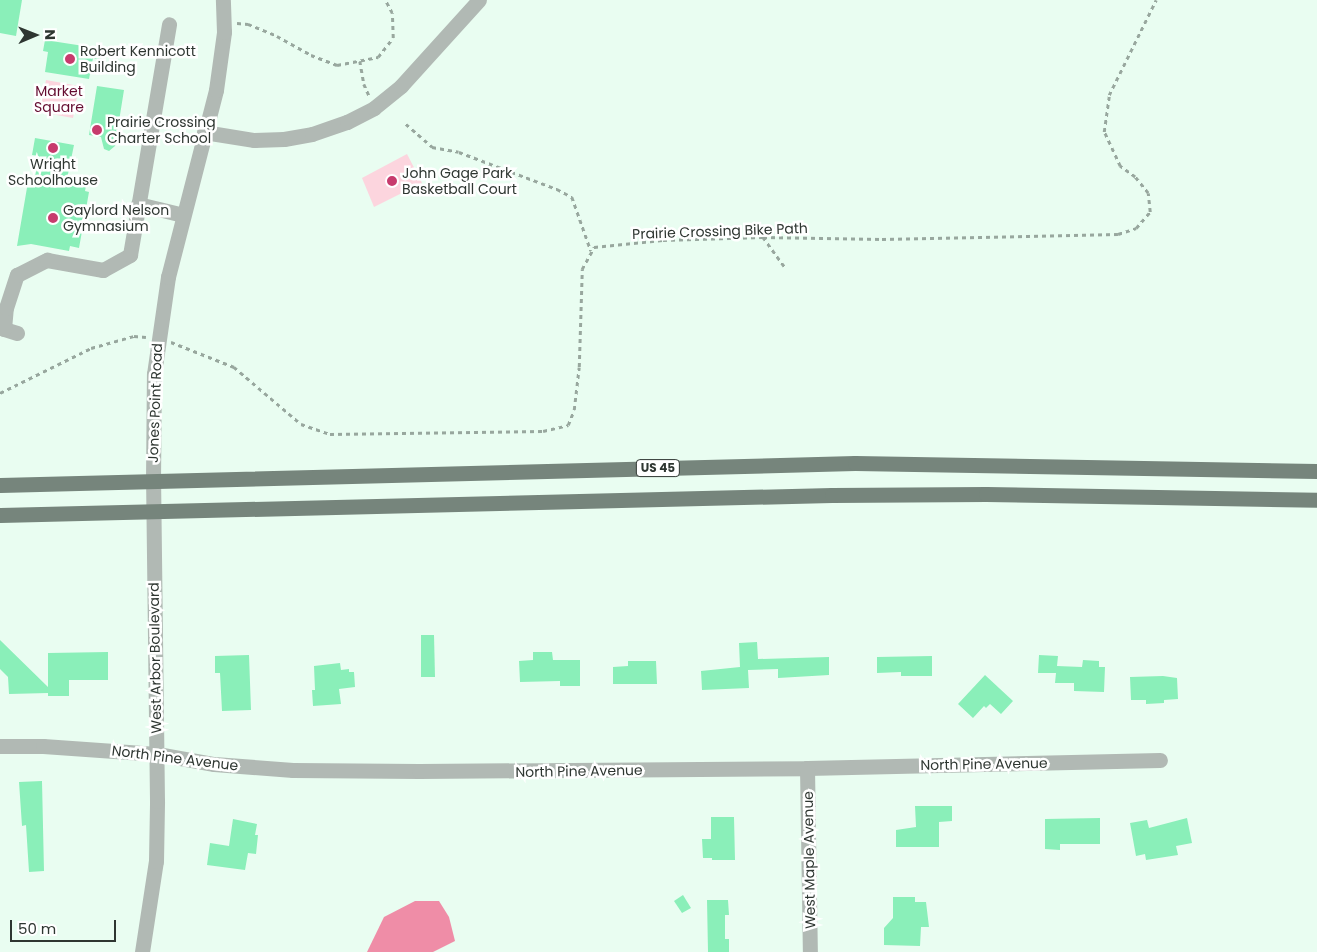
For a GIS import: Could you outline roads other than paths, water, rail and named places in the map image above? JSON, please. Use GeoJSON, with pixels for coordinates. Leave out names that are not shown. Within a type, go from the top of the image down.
{"type":"FeatureCollection","features":[{"type":"Feature","properties":{"kind":"main road","name":"US 45"},"geometry":{"type":"LineString","coordinates":[[0,485],[855,463],[1317,471]]}},
{"type":"Feature","properties":{"kind":"main road"},"geometry":{"type":"LineString","coordinates":[[0,515],[832,495],[986,494],[1317,500]]}},
{"type":"Feature","properties":{"kind":"street","name":"Jones Point Road"},"geometry":{"type":"LineString","coordinates":[[153,512],[154,374],[157,339],[168,277],[216,90],[223,22],[223,0]]}},
{"type":"Feature","properties":{"kind":"street"},"geometry":{"type":"LineString","coordinates":[[204,132],[254,140],[284,138],[312,134],[347,122],[374,108],[401,86],[479,0]]}},
{"type":"Feature","properties":{"kind":"street"},"geometry":{"type":"LineString","coordinates":[[16,332],[4,329],[6,308],[17,275],[47,260],[103,270],[130,255],[169,24]]}},
{"type":"Feature","properties":{"kind":"street"},"geometry":{"type":"LineString","coordinates":[[138,204],[183,215]]}},
{"type":"Feature","properties":{"kind":"street","name":"West Arbor Boulevard"},"geometry":{"type":"LineString","coordinates":[[142,952],[156,861],[153,512]]}},
{"type":"Feature","properties":{"kind":"street","name":"North Pine Avenue"},"geometry":{"type":"LineString","coordinates":[[0,746],[44,746],[156,754],[214,764],[294,770],[490,772],[807,768],[1160,760]]}},
{"type":"Feature","properties":{"kind":"street","name":"West Maple Avenue"},"geometry":{"type":"LineString","coordinates":[[807,768],[810,952]]}},
{"type":"Feature","properties":{"kind":"place","name":"Robert Kennicott Building"},"geometry":{"type":"Point","coordinates":[70,59]}},
{"type":"Feature","properties":{"kind":"place","name":"Prairie Crossing Charter School"},"geometry":{"type":"Point","coordinates":[97,130]}},
{"type":"Feature","properties":{"kind":"place","name":"Wright Schoolhouse"},"geometry":{"type":"Point","coordinates":[53,148]}},
{"type":"Feature","properties":{"kind":"place","name":"John Gage Park Basketball Court"},"geometry":{"type":"Point","coordinates":[392,181]}},
{"type":"Feature","properties":{"kind":"place","name":"Gaylord Nelson Gymnasium"},"geometry":{"type":"Point","coordinates":[53,218]}},
{"type":"Feature","properties":{"kind":"park label","name":"Market Square"},"geometry":{"type":"Point","coordinates":[59,99]}}]}
